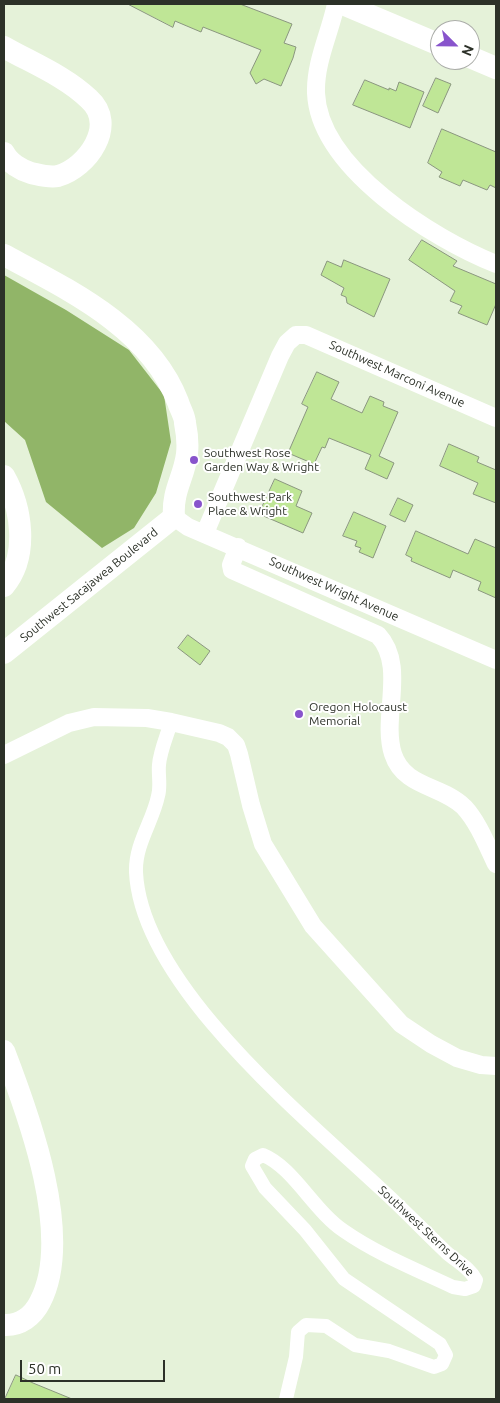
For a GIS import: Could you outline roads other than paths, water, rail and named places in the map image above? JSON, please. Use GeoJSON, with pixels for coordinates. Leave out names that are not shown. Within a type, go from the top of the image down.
{"type":"FeatureCollection","features":[{"type":"Feature","properties":{"kind":"street"},"geometry":{"type":"LineString","coordinates":[[336,4],[316,79],[318,106],[331,138],[350,165],[378,194],[412,218],[496,264]]}},
{"type":"Feature","properties":{"kind":"street"},"geometry":{"type":"LineString","coordinates":[[343,4],[430,41]]}},
{"type":"Feature","properties":{"kind":"street"},"geometry":{"type":"LineString","coordinates":[[4,47],[57,76],[91,100],[99,114],[100,131],[95,145],[85,160],[57,176],[46,176],[22,170],[4,154]]}},
{"type":"Feature","properties":{"kind":"street"},"geometry":{"type":"LineString","coordinates":[[480,61],[496,68]]}},
{"type":"Feature","properties":{"kind":"street"},"geometry":{"type":"LineString","coordinates":[[4,254],[75,293],[132,337],[166,375],[185,422],[187,454],[173,500],[174,517]]}},
{"type":"Feature","properties":{"kind":"street","name":"Southwest Marconi Avenue"},"geometry":{"type":"LineString","coordinates":[[205,533],[280,356],[287,343],[296,335],[306,335],[496,418]]}},
{"type":"Feature","properties":{"kind":"street"},"geometry":{"type":"LineString","coordinates":[[4,476],[14,498],[20,541],[15,566],[4,586]]}},
{"type":"Feature","properties":{"kind":"street","name":"Southwest Wright Avenue"},"geometry":{"type":"LineString","coordinates":[[174,517],[188,528],[238,547],[496,660]]}},
{"type":"Feature","properties":{"kind":"street","name":"Southwest Sacajawea Boulevard"},"geometry":{"type":"LineString","coordinates":[[4,653],[174,517]]}},
{"type":"Feature","properties":{"kind":"street"},"geometry":{"type":"LineString","coordinates":[[238,547],[231,565],[232,570],[378,635],[383,641],[389,650],[392,672],[390,733],[393,755],[406,776],[441,793],[464,807],[473,819],[496,864]]}},
{"type":"Feature","properties":{"kind":"street"},"geometry":{"type":"LineString","coordinates":[[4,755],[69,723],[94,717],[147,718],[219,733],[236,745],[263,844],[313,926],[401,1024],[431,1044],[457,1058],[481,1065],[496,1066]]}},
{"type":"Feature","properties":{"kind":"street","name":"Southwest Sterns Drive"},"geometry":{"type":"LineString","coordinates":[[171,722],[159,764],[159,795],[142,840],[136,869],[138,891],[157,941],[178,979],[271,1089],[384,1191],[449,1254],[471,1271],[476,1280],[474,1286],[465,1289],[453,1287],[344,1232],[321,1213],[281,1166],[263,1156],[255,1159],[252,1166],[256,1176],[306,1230],[344,1279],[440,1344],[446,1356],[442,1364],[434,1367],[389,1351],[355,1345],[326,1326],[306,1325],[298,1332],[296,1357],[286,1399]]}},
{"type":"Feature","properties":{"kind":"street"},"geometry":{"type":"LineString","coordinates":[[4,1051],[35,1142],[46,1191],[52,1234],[49,1280],[36,1310],[26,1320],[4,1325]]}},
{"type":"Feature","properties":{"kind":"place","name":"Southwest Rose Garden Way & Wright"},"geometry":{"type":"Point","coordinates":[194,460]}},
{"type":"Feature","properties":{"kind":"place","name":"Southwest Park Place & Wright"},"geometry":{"type":"Point","coordinates":[198,504]}},
{"type":"Feature","properties":{"kind":"place","name":"Oregon Holocaust Memorial"},"geometry":{"type":"Point","coordinates":[299,714]}}]}
